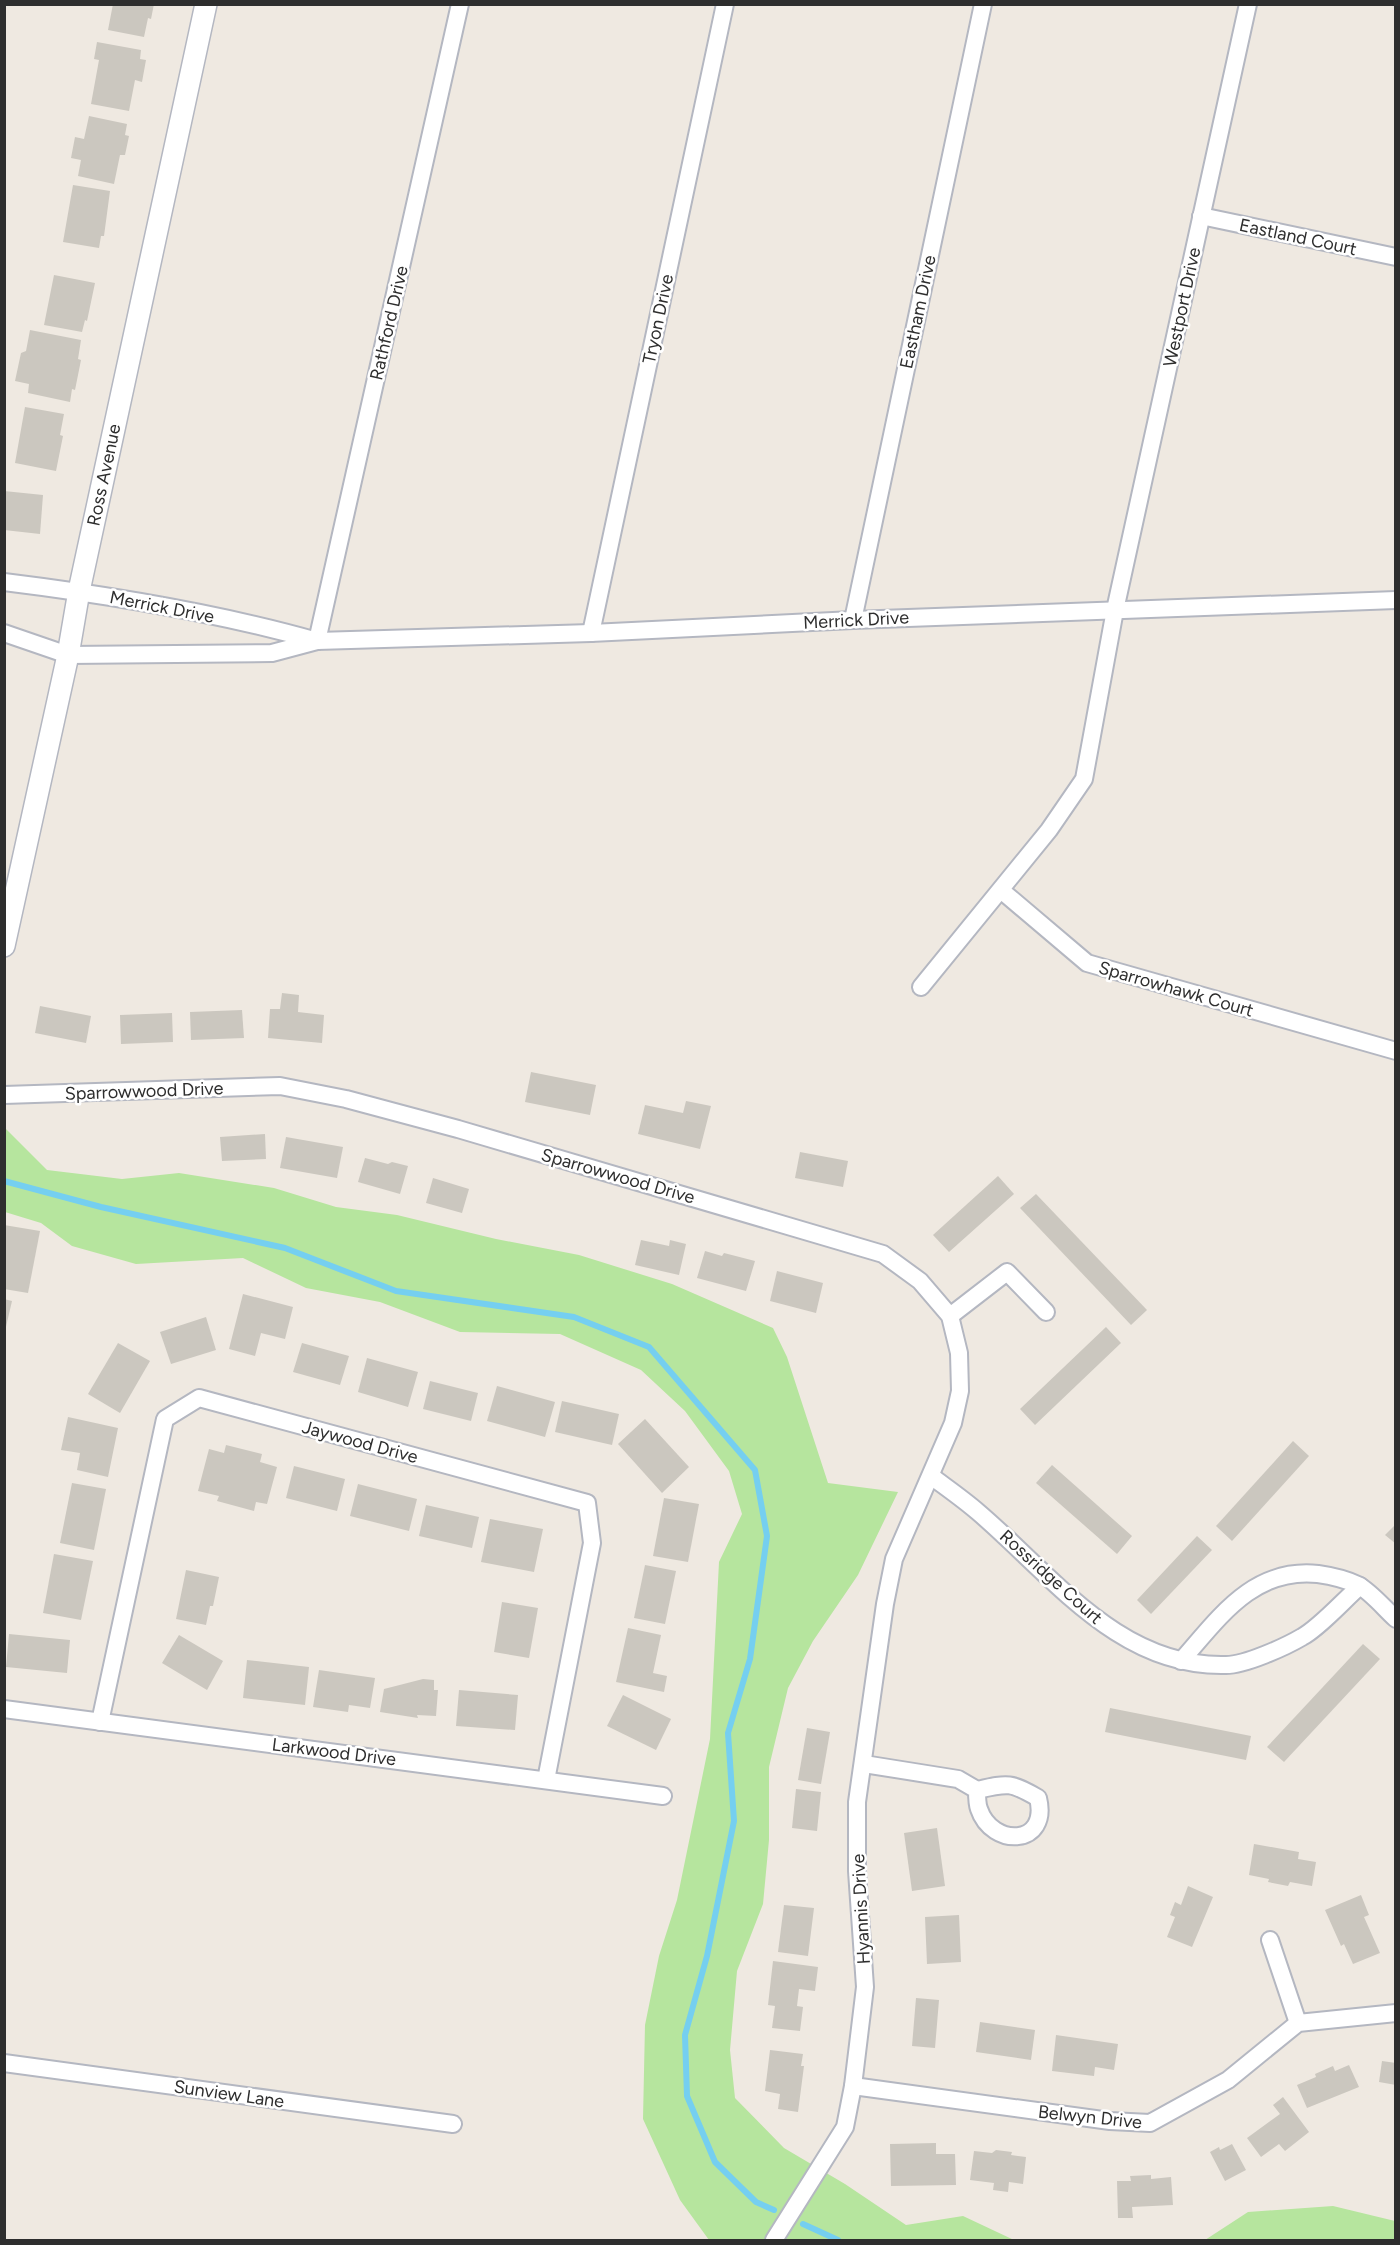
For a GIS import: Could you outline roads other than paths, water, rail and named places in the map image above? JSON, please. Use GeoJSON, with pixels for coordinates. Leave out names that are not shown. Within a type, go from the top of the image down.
{"type":"FeatureCollection","features":[{"type":"Feature","properties":{"kind":"street","name":"Ross Avenue"},"geometry":{"type":"LineString","coordinates":[[4,946],[206,4]]}},
{"type":"Feature","properties":{"kind":"street","name":"Rathford Drive"},"geometry":{"type":"LineString","coordinates":[[317,641],[460,4]]}},
{"type":"Feature","properties":{"kind":"street","name":"Tryon Drive"},"geometry":{"type":"LineString","coordinates":[[591,633],[724,4]]}},
{"type":"Feature","properties":{"kind":"street","name":"Eastham Drive"},"geometry":{"type":"LineString","coordinates":[[853,620],[983,4]]}},
{"type":"Feature","properties":{"kind":"street","name":"Westport Drive"},"geometry":{"type":"LineString","coordinates":[[1115,610],[1248,4]]}},
{"type":"Feature","properties":{"kind":"street","name":"Eastland Court"},"geometry":{"type":"LineString","coordinates":[[1202,216],[1395,257]]}},
{"type":"Feature","properties":{"kind":"street","name":"Merrick Drive"},"geometry":{"type":"LineString","coordinates":[[4,582],[79,591],[269,627],[317,641]]}},
{"type":"Feature","properties":{"kind":"street","name":"Merrick Drive"},"geometry":{"type":"LineString","coordinates":[[4,633],[68,655],[272,653],[317,641],[591,633],[853,620],[1395,600]]}},
{"type":"Feature","properties":{"kind":"street"},"geometry":{"type":"LineString","coordinates":[[921,987],[1002,891],[1049,830],[1084,779],[1115,610]]}},
{"type":"Feature","properties":{"kind":"street","name":"Sparrowhawk Court"},"geometry":{"type":"LineString","coordinates":[[1002,891],[1087,963],[1395,1051]]}},
{"type":"Feature","properties":{"kind":"street","name":"Sparrowwood Drive"},"geometry":{"type":"LineString","coordinates":[[4,1095],[280,1086],[346,1099],[458,1129],[883,1254],[920,1281],[950,1316],[959,1353],[960,1391],[953,1423],[894,1559]]}},
{"type":"Feature","properties":{"kind":"street"},"geometry":{"type":"LineString","coordinates":[[950,1316],[1007,1272],[1046,1312]]}},
{"type":"Feature","properties":{"kind":"street","name":"Jaywood Drive"},"geometry":{"type":"LineString","coordinates":[[100,1722],[165,1419],[199,1398],[587,1503],[592,1543],[546,1780]]}},
{"type":"Feature","properties":{"kind":"street","name":"Rossridge Court"},"geometry":{"type":"LineString","coordinates":[[931,1476],[977,1511],[1093,1618],[1137,1645],[1181,1661],[1228,1665],[1266,1654],[1304,1636],[1360,1586]]}},
{"type":"Feature","properties":{"kind":"street","name":"Hyannis Drive"},"geometry":{"type":"LineString","coordinates":[[774,2241],[845,2127],[853,2086],[865,1987],[857,1871],[857,1802],[885,1604],[894,1559]]}},
{"type":"Feature","properties":{"kind":"street"},"geometry":{"type":"LineString","coordinates":[[1181,1661],[1227,1608],[1252,1588],[1281,1576],[1307,1573],[1334,1576],[1360,1586],[1395,1619]]}},
{"type":"Feature","properties":{"kind":"street","name":"Larkwood Drive"},"geometry":{"type":"LineString","coordinates":[[4,1709],[663,1796]]}},
{"type":"Feature","properties":{"kind":"street"},"geometry":{"type":"LineString","coordinates":[[864,1764],[958,1779],[977,1790]]}},
{"type":"Feature","properties":{"kind":"street"},"geometry":{"type":"LineString","coordinates":[[1270,1940],[1299,2023],[1395,2013]]}},
{"type":"Feature","properties":{"kind":"street","name":"Belwyn Drive"},"geometry":{"type":"LineString","coordinates":[[853,2086],[1110,2121],[1150,2123],[1228,2080],[1299,2023]]}},
{"type":"Feature","properties":{"kind":"street","name":"Sunview Lane"},"geometry":{"type":"LineString","coordinates":[[4,2063],[453,2124]]}},
{"type":"Feature","properties":{"kind":"waterway"},"geometry":{"type":"LineString","coordinates":[[4,1181],[101,1207],[285,1248],[396,1291],[574,1317],[649,1347],[755,1470],[767,1536],[750,1659],[728,1733],[734,1821],[707,1956],[685,2035],[687,2096],[715,2162],[756,2202],[774,2210]]}},
{"type":"Feature","properties":{"kind":"waterway"},"geometry":{"type":"LineString","coordinates":[[803,2224],[838,2240]]}}]}
